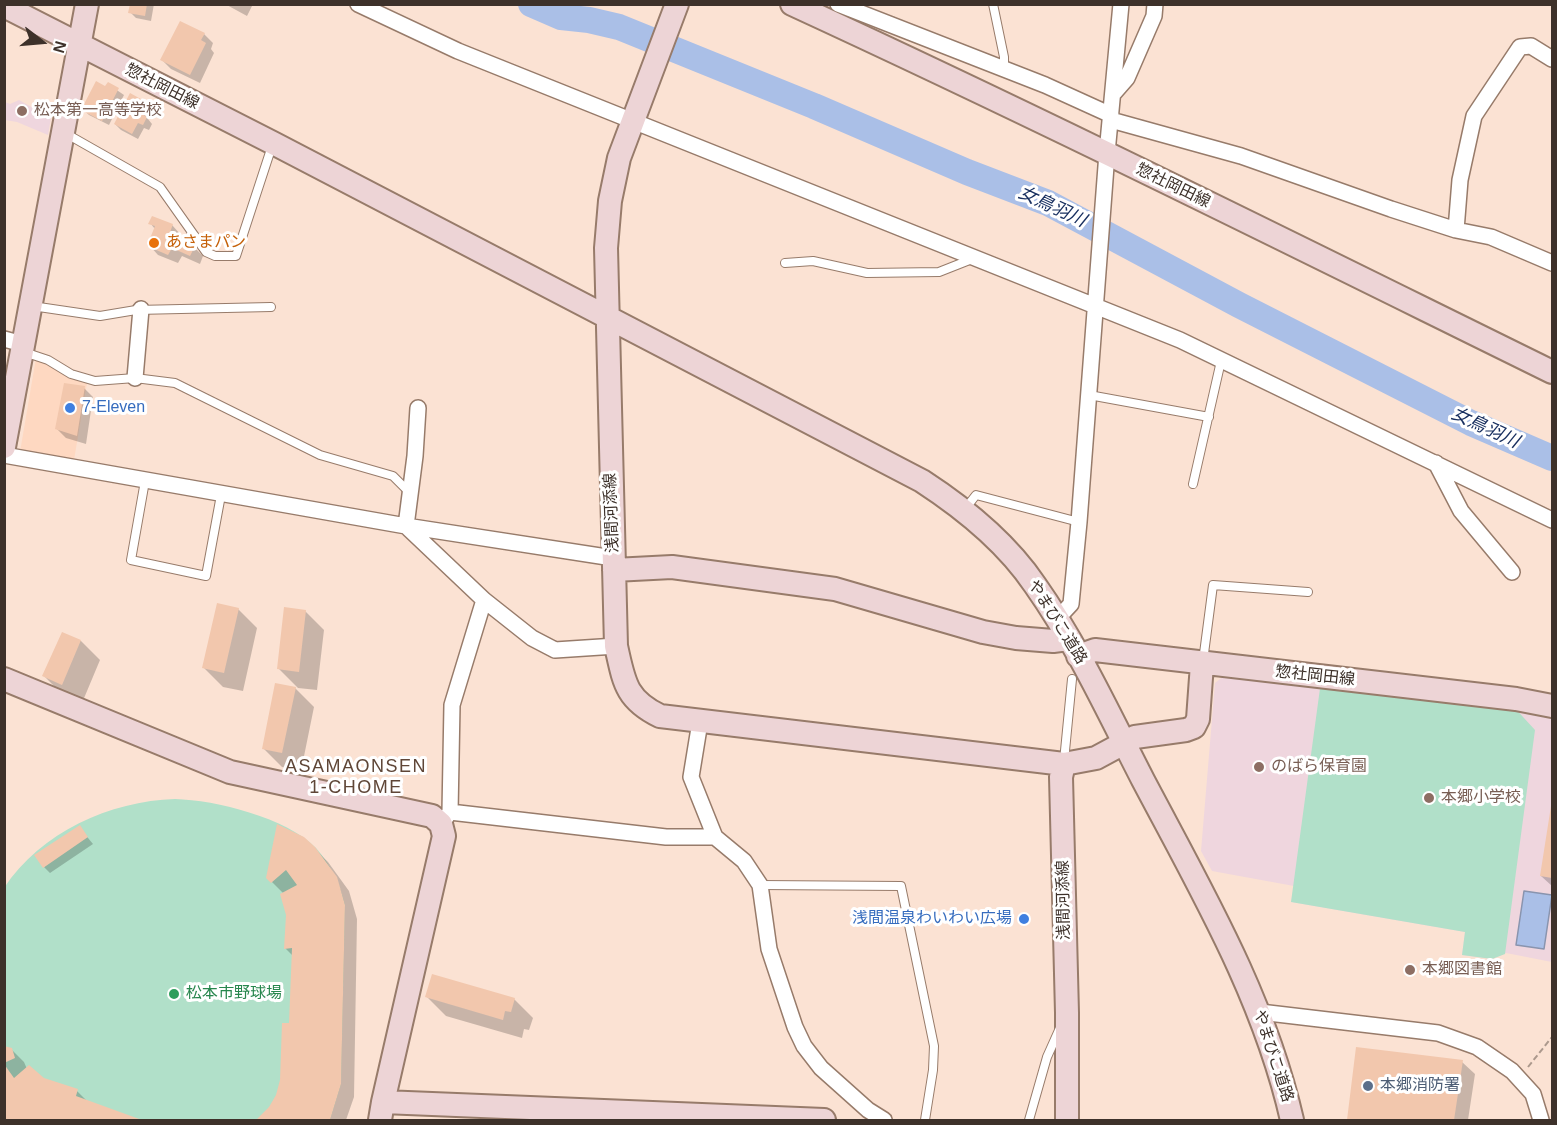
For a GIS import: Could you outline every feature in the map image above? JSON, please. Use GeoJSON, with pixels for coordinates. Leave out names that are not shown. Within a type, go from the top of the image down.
{"type":"FeatureCollection","features":[{"type":"Feature","properties":{"kind":"main road"},"geometry":{"type":"LineString","coordinates":[[4,447],[16,345],[31,305],[87,4]]}},
{"type":"Feature","properties":{"kind":"main road","name":"浅間河添線"},"geometry":{"type":"LineString","coordinates":[[677,4],[619,158],[610,201],[606,248],[606,317],[614,564],[672,567],[835,588],[983,632],[1016,638],[1053,640],[1068,638]]}},
{"type":"Feature","properties":{"kind":"main road","name":"惣社岡田線"},"geometry":{"type":"LineString","coordinates":[[792,4],[918,62],[1107,162],[1552,372]]}},
{"type":"Feature","properties":{"kind":"main road"},"geometry":{"type":"LineString","coordinates":[[4,6],[80,46]]}},
{"type":"Feature","properties":{"kind":"main road","name":"惣社岡田線"},"geometry":{"type":"LineString","coordinates":[[80,46],[273,143],[606,317]]}},
{"type":"Feature","properties":{"kind":"main road","name":"やまびこ道路"},"geometry":{"type":"LineString","coordinates":[[606,317],[922,481],[964,510],[1009,552],[1035,584],[1083,663],[1223,931],[1260,1012],[1292,1120]]}},
{"type":"Feature","properties":{"kind":"main road"},"geometry":{"type":"LineString","coordinates":[[614,564],[616,646],[625,684],[646,709],[660,716],[1064,764],[1096,758],[1135,737],[1194,727],[1197,719],[1202,664]]}},
{"type":"Feature","properties":{"kind":"main road","name":"惣社岡田線"},"geometry":{"type":"LineString","coordinates":[[1068,638],[1095,650],[1516,699],[1552,706]]}},
{"type":"Feature","properties":{"kind":"main road"},"geometry":{"type":"LineString","coordinates":[[4,679],[230,772],[445,818],[444,837],[382,1112],[824,1120]]}},
{"type":"Feature","properties":{"kind":"main road","name":"浅間河添線"},"geometry":{"type":"LineString","coordinates":[[1064,764],[1061,777],[1067,1013],[1067,1120]]}},
{"type":"Feature","properties":{"kind":"street"},"geometry":{"type":"LineString","coordinates":[[358,4],[458,51],[634,116],[975,258],[1096,302],[1180,340],[1552,520]]}},
{"type":"Feature","properties":{"kind":"street"},"geometry":{"type":"LineString","coordinates":[[838,4],[1045,86],[1111,118],[1241,156],[1456,230],[1491,237],[1552,263]]}},
{"type":"Feature","properties":{"kind":"street"},"geometry":{"type":"LineString","coordinates":[[1068,638],[1121,4]]}},
{"type":"Feature","properties":{"kind":"street"},"geometry":{"type":"LineString","coordinates":[[1113,94],[1126,78],[1154,16],[1155,4]]}},
{"type":"Feature","properties":{"kind":"street"},"geometry":{"type":"LineString","coordinates":[[1456,230],[1460,180],[1474,116],[1520,47],[1531,46],[1552,59]]}},
{"type":"Feature","properties":{"kind":"street"},"geometry":{"type":"LineString","coordinates":[[135,378],[141,309]]}},
{"type":"Feature","properties":{"kind":"street"},"geometry":{"type":"LineString","coordinates":[[406,526],[415,456],[418,408]]}},
{"type":"Feature","properties":{"kind":"street"},"geometry":{"type":"LineString","coordinates":[[4,455],[614,564]]}},
{"type":"Feature","properties":{"kind":"street"},"geometry":{"type":"LineString","coordinates":[[1436,463],[1461,511],[1512,572]]}},
{"type":"Feature","properties":{"kind":"street"},"geometry":{"type":"LineString","coordinates":[[406,526],[484,600],[532,638],[555,650],[616,646]]}},
{"type":"Feature","properties":{"kind":"street"},"geometry":{"type":"LineString","coordinates":[[484,600],[452,705],[445,818],[666,837],[715,837]]}},
{"type":"Feature","properties":{"kind":"street"},"geometry":{"type":"LineString","coordinates":[[700,722],[691,777],[715,837],[744,861],[760,885],[769,949],[795,1027],[804,1046],[821,1068],[868,1110],[884,1120]]}},
{"type":"Feature","properties":{"kind":"street"},"geometry":{"type":"LineString","coordinates":[[1260,1012],[1438,1033],[1477,1047],[1512,1071],[1533,1094],[1541,1120]]}},
{"type":"Feature","properties":{"kind":"lane"},"geometry":{"type":"LineString","coordinates":[[993,4],[1004,57],[1004,70]]}},
{"type":"Feature","properties":{"kind":"lane"},"geometry":{"type":"LineString","coordinates":[[64,133],[160,187],[206,252],[215,256],[236,256],[273,143]]}},
{"type":"Feature","properties":{"kind":"lane"},"geometry":{"type":"LineString","coordinates":[[785,263],[813,261],[867,273],[939,272],[975,258]]}},
{"type":"Feature","properties":{"kind":"lane"},"geometry":{"type":"LineString","coordinates":[[31,305],[100,316],[141,309],[271,307]]}},
{"type":"Feature","properties":{"kind":"lane"},"geometry":{"type":"LineString","coordinates":[[16,345],[71,374],[95,381],[135,378],[175,383],[320,455],[393,476],[410,492]]}},
{"type":"Feature","properties":{"kind":"lane"},"geometry":{"type":"LineString","coordinates":[[1193,484],[1221,361]]}},
{"type":"Feature","properties":{"kind":"lane"},"geometry":{"type":"LineString","coordinates":[[1089,395],[1209,417]]}},
{"type":"Feature","properties":{"kind":"lane"},"geometry":{"type":"LineString","coordinates":[[145,481],[131,560],[206,576],[221,495]]}},
{"type":"Feature","properties":{"kind":"lane"},"geometry":{"type":"LineString","coordinates":[[964,510],[976,495],[1079,522]]}},
{"type":"Feature","properties":{"kind":"lane"},"geometry":{"type":"LineString","coordinates":[[1202,664],[1213,585],[1308,592]]}},
{"type":"Feature","properties":{"kind":"lane","name":"浅間河添線"},"geometry":{"type":"LineString","coordinates":[[1064,764],[1072,679]]}},
{"type":"Feature","properties":{"kind":"lane"},"geometry":{"type":"LineString","coordinates":[[760,885],[901,886],[934,1046],[933,1070],[925,1120]]}},
{"type":"Feature","properties":{"kind":"lane"},"geometry":{"type":"LineString","coordinates":[[1029,1120],[1047,1057],[1067,1013]]}},
{"type":"Feature","properties":{"kind":"path"},"geometry":{"type":"LineString","coordinates":[[1519,1079],[1552,1037]]}},
{"type":"Feature","properties":{"kind":"shaded area","name":"松本第一高等学校"},"geometry":{"type":"Polygon","coordinates":[[[19,100],[51,118],[48,135],[17,122],[5,120],[5,102],[10,104],[19,100]]]}},
{"type":"Feature","properties":{"kind":"shaded area"},"geometry":{"type":"Polygon","coordinates":[[[36,358],[87,383],[74,460],[20,452],[36,358]]]}},
{"type":"Feature","properties":{"kind":"shaded area","name":"本郷小学校"},"geometry":{"type":"Polygon","coordinates":[[[1229,672],[1552,711],[1552,962],[1506,953],[1492,959],[1462,955],[1465,932],[1291,902],[1294,886],[1212,871],[1201,851],[1215,683],[1229,672]]]}},
{"type":"Feature","properties":{"kind":"green space","name":"本郷小学校"},"geometry":{"type":"Polygon","coordinates":[[[1321,681],[1512,705],[1535,730],[1505,954],[1492,959],[1462,955],[1465,932],[1291,902],[1321,681]]]}},
{"type":"Feature","properties":{"kind":"green space","name":"松本市野球場"},"geometry":{"type":"Polygon","coordinates":[[[175,799],[230,807],[288,828],[316,848],[334,875],[345,905],[341,1084],[330,1120],[5,1120],[4,888],[19,868],[37,851],[79,823],[126,806],[175,799]]]}},
{"type":"Feature","properties":{"kind":"water"},"geometry":{"type":"Polygon","coordinates":[[[1524,891],[1552,895],[1544,949],[1516,945],[1524,891]]]}},
{"type":"Feature","properties":{"kind":"building"},"geometry":{"type":"Polygon","coordinates":[[[130,4],[147,4],[145,16],[128,13],[130,4]]]}},
{"type":"Feature","properties":{"kind":"building"},"geometry":{"type":"Polygon","coordinates":[[[180,21],[205,33],[201,40],[206,43],[190,75],[160,60],[180,21]]]}},
{"type":"Feature","properties":{"kind":"building"},"geometry":{"type":"Polygon","coordinates":[[[96,81],[105,86],[108,82],[119,88],[102,121],[81,110],[96,81]]]}},
{"type":"Feature","properties":{"kind":"building"},"geometry":{"type":"Polygon","coordinates":[[[130,93],[148,103],[142,114],[147,117],[143,125],[138,123],[132,134],[114,124],[130,93]]]}},
{"type":"Feature","properties":{"kind":"building"},"geometry":{"type":"Polygon","coordinates":[[[152,216],[173,224],[169,235],[195,246],[190,256],[172,248],[168,255],[147,246],[155,226],[148,224],[152,216]]]}},
{"type":"Feature","properties":{"kind":"building","name":"7-Eleven"},"geometry":{"type":"Polygon","coordinates":[[[64,383],[85,386],[77,436],[55,429],[64,383]]]}},
{"type":"Feature","properties":{"kind":"building"},"geometry":{"type":"Polygon","coordinates":[[[217,603],[239,608],[224,673],[202,668],[217,603]]]}},
{"type":"Feature","properties":{"kind":"building"},"geometry":{"type":"Polygon","coordinates":[[[284,607],[306,610],[299,672],[277,669],[284,607]]]}},
{"type":"Feature","properties":{"kind":"building"},"geometry":{"type":"Polygon","coordinates":[[[62,632],[81,640],[62,685],[42,676],[62,632]]]}},
{"type":"Feature","properties":{"kind":"building"},"geometry":{"type":"Polygon","coordinates":[[[275,683],[296,687],[282,753],[262,749],[275,683]]]}},
{"type":"Feature","properties":{"kind":"building"},"geometry":{"type":"Polygon","coordinates":[[[1552,806],[1552,878],[1540,876],[1552,806]]]}},
{"type":"Feature","properties":{"kind":"building"},"geometry":{"type":"Polygon","coordinates":[[[277,824],[304,837],[315,847],[337,877],[345,905],[341,1084],[330,1120],[256,1120],[269,1107],[276,1095],[280,1080],[282,1023],[289,1023],[292,948],[284,949],[286,915],[280,894],[297,885],[286,870],[271,883],[266,878],[277,824]]]}},
{"type":"Feature","properties":{"kind":"building"},"geometry":{"type":"Polygon","coordinates":[[[80,825],[88,837],[43,868],[34,855],[80,825]]]}},
{"type":"Feature","properties":{"kind":"building"},"geometry":{"type":"Polygon","coordinates":[[[432,974],[515,998],[511,1012],[505,1011],[503,1020],[425,997],[432,974]]]}},
{"type":"Feature","properties":{"kind":"building"},"geometry":{"type":"Polygon","coordinates":[[[4,1046],[12,1048],[15,1058],[4,1063],[4,1046]]]}},
{"type":"Feature","properties":{"kind":"building"},"geometry":{"type":"Polygon","coordinates":[[[1356,1047],[1463,1060],[1454,1120],[1347,1120],[1356,1047]]]}},
{"type":"Feature","properties":{"kind":"building"},"geometry":{"type":"Polygon","coordinates":[[[4,1064],[14,1078],[29,1065],[44,1078],[78,1089],[76,1096],[142,1120],[4,1120],[4,1064]]]}},
{"type":"Feature","properties":{"kind":"waterway","name":"女鳥羽川"},"geometry":{"type":"LineString","coordinates":[[531,4],[561,17],[589,20],[619,27],[814,106],[967,172],[1048,203],[1239,305],[1471,423],[1552,458]]}},
{"type":"Feature","properties":{"kind":"place","name":"松本第一高等学校"},"geometry":{"type":"Point","coordinates":[22,111]}},
{"type":"Feature","properties":{"kind":"place","name":"あさまパン"},"geometry":{"type":"Point","coordinates":[154,243]}},
{"type":"Feature","properties":{"kind":"place","name":"7-Eleven"},"geometry":{"type":"Point","coordinates":[70,408]}},
{"type":"Feature","properties":{"kind":"place","name":"のばら保育園"},"geometry":{"type":"Point","coordinates":[1259,767]}},
{"type":"Feature","properties":{"kind":"place","name":"本郷小学校"},"geometry":{"type":"Point","coordinates":[1429,798]}},
{"type":"Feature","properties":{"kind":"place","name":"浅間温泉わいわい広場"},"geometry":{"type":"Point","coordinates":[1024,919]}},
{"type":"Feature","properties":{"kind":"place","name":"本郷図書館"},"geometry":{"type":"Point","coordinates":[1410,970]}},
{"type":"Feature","properties":{"kind":"place","name":"松本市野球場"},"geometry":{"type":"Point","coordinates":[174,994]}},
{"type":"Feature","properties":{"kind":"place","name":"本郷消防署"},"geometry":{"type":"Point","coordinates":[1368,1086]}},
{"type":"Feature","properties":{"kind":"district","name":"ASAMAONSEN 1-CHOME"},"geometry":{"type":"Point","coordinates":[356,777]}}]}
